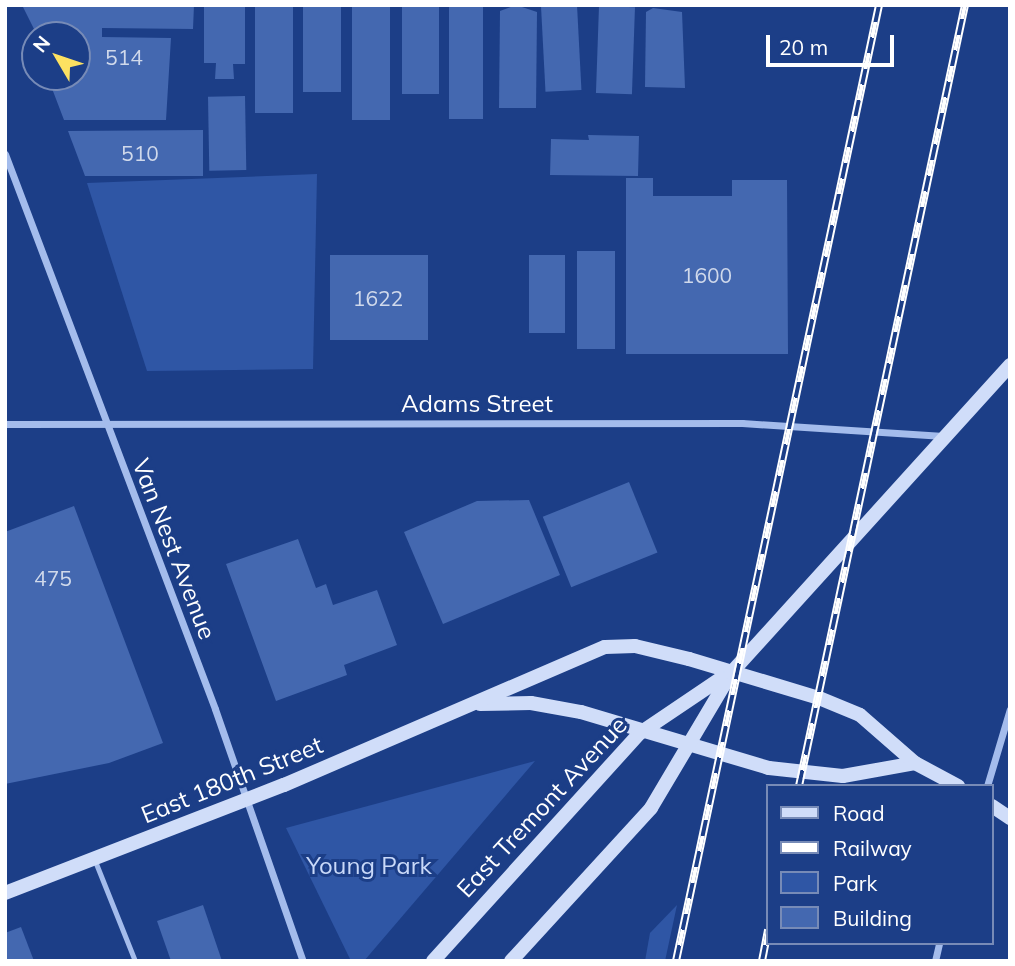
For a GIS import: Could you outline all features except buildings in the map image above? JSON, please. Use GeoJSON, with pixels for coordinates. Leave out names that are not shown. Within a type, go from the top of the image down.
{"type":"FeatureCollection","features":[{"type":"Feature","properties":{"kind":"street","name":"Van Nest Avenue"},"geometry":{"type":"LineString","coordinates":[[5,154],[246,800],[303,961]]}},
{"type":"Feature","properties":{"kind":"street","name":"East Tremont Avenue"},"geometry":{"type":"LineString","coordinates":[[433,961],[640,733],[710,694],[731,673],[995,388],[1010,365]]}},
{"type":"Feature","properties":{"kind":"street","name":"Adams Street"},"geometry":{"type":"LineString","coordinates":[[5,424],[742,423],[948,436]]}},
{"type":"Feature","properties":{"kind":"street","name":"East 180th Street"},"geometry":{"type":"LineString","coordinates":[[5,892],[246,800],[605,647],[635,646],[689,659],[860,715],[915,763],[954,784]]}},
{"type":"Feature","properties":{"kind":"street","name":"East Tremont Avenue"},"geometry":{"type":"LineString","coordinates":[[511,961],[651,808],[694,750],[710,694]]}},
{"type":"Feature","properties":{"kind":"street","name":"East 180th Street"},"geometry":{"type":"LineString","coordinates":[[472,704],[531,703],[694,750],[769,768],[843,776],[915,763]]}},
{"type":"Feature","properties":{"kind":"street"},"geometry":{"type":"LineString","coordinates":[[988,784],[1010,709]]}},
{"type":"Feature","properties":{"kind":"street"},"geometry":{"type":"LineString","coordinates":[[994,807],[1010,818]]}},
{"type":"Feature","properties":{"kind":"lane"},"geometry":{"type":"LineString","coordinates":[[94,858],[135,961]]}},
{"type":"Feature","properties":{"kind":"green space"},"geometry":{"type":"Polygon","coordinates":[[[317,174],[313,369],[147,371],[87,183],[317,174]]]}},
{"type":"Feature","properties":{"kind":"green space","name":"Young Park"},"geometry":{"type":"Polygon","coordinates":[[[535,761],[364,961],[351,961],[286,828],[535,761]]]}},
{"type":"Feature","properties":{"kind":"green space"},"geometry":{"type":"Polygon","coordinates":[[[677,905],[665,961],[645,961],[650,933],[677,905]]]}},
{"type":"Feature","properties":{"kind":"railway"},"geometry":{"type":"LineString","coordinates":[[676,961],[879,5]]}},
{"type":"Feature","properties":{"kind":"railway"},"geometry":{"type":"LineString","coordinates":[[799,784],[965,5]]}},
{"type":"Feature","properties":{"kind":"railway"},"geometry":{"type":"LineString","coordinates":[[762,961],[766,940]]}}]}
